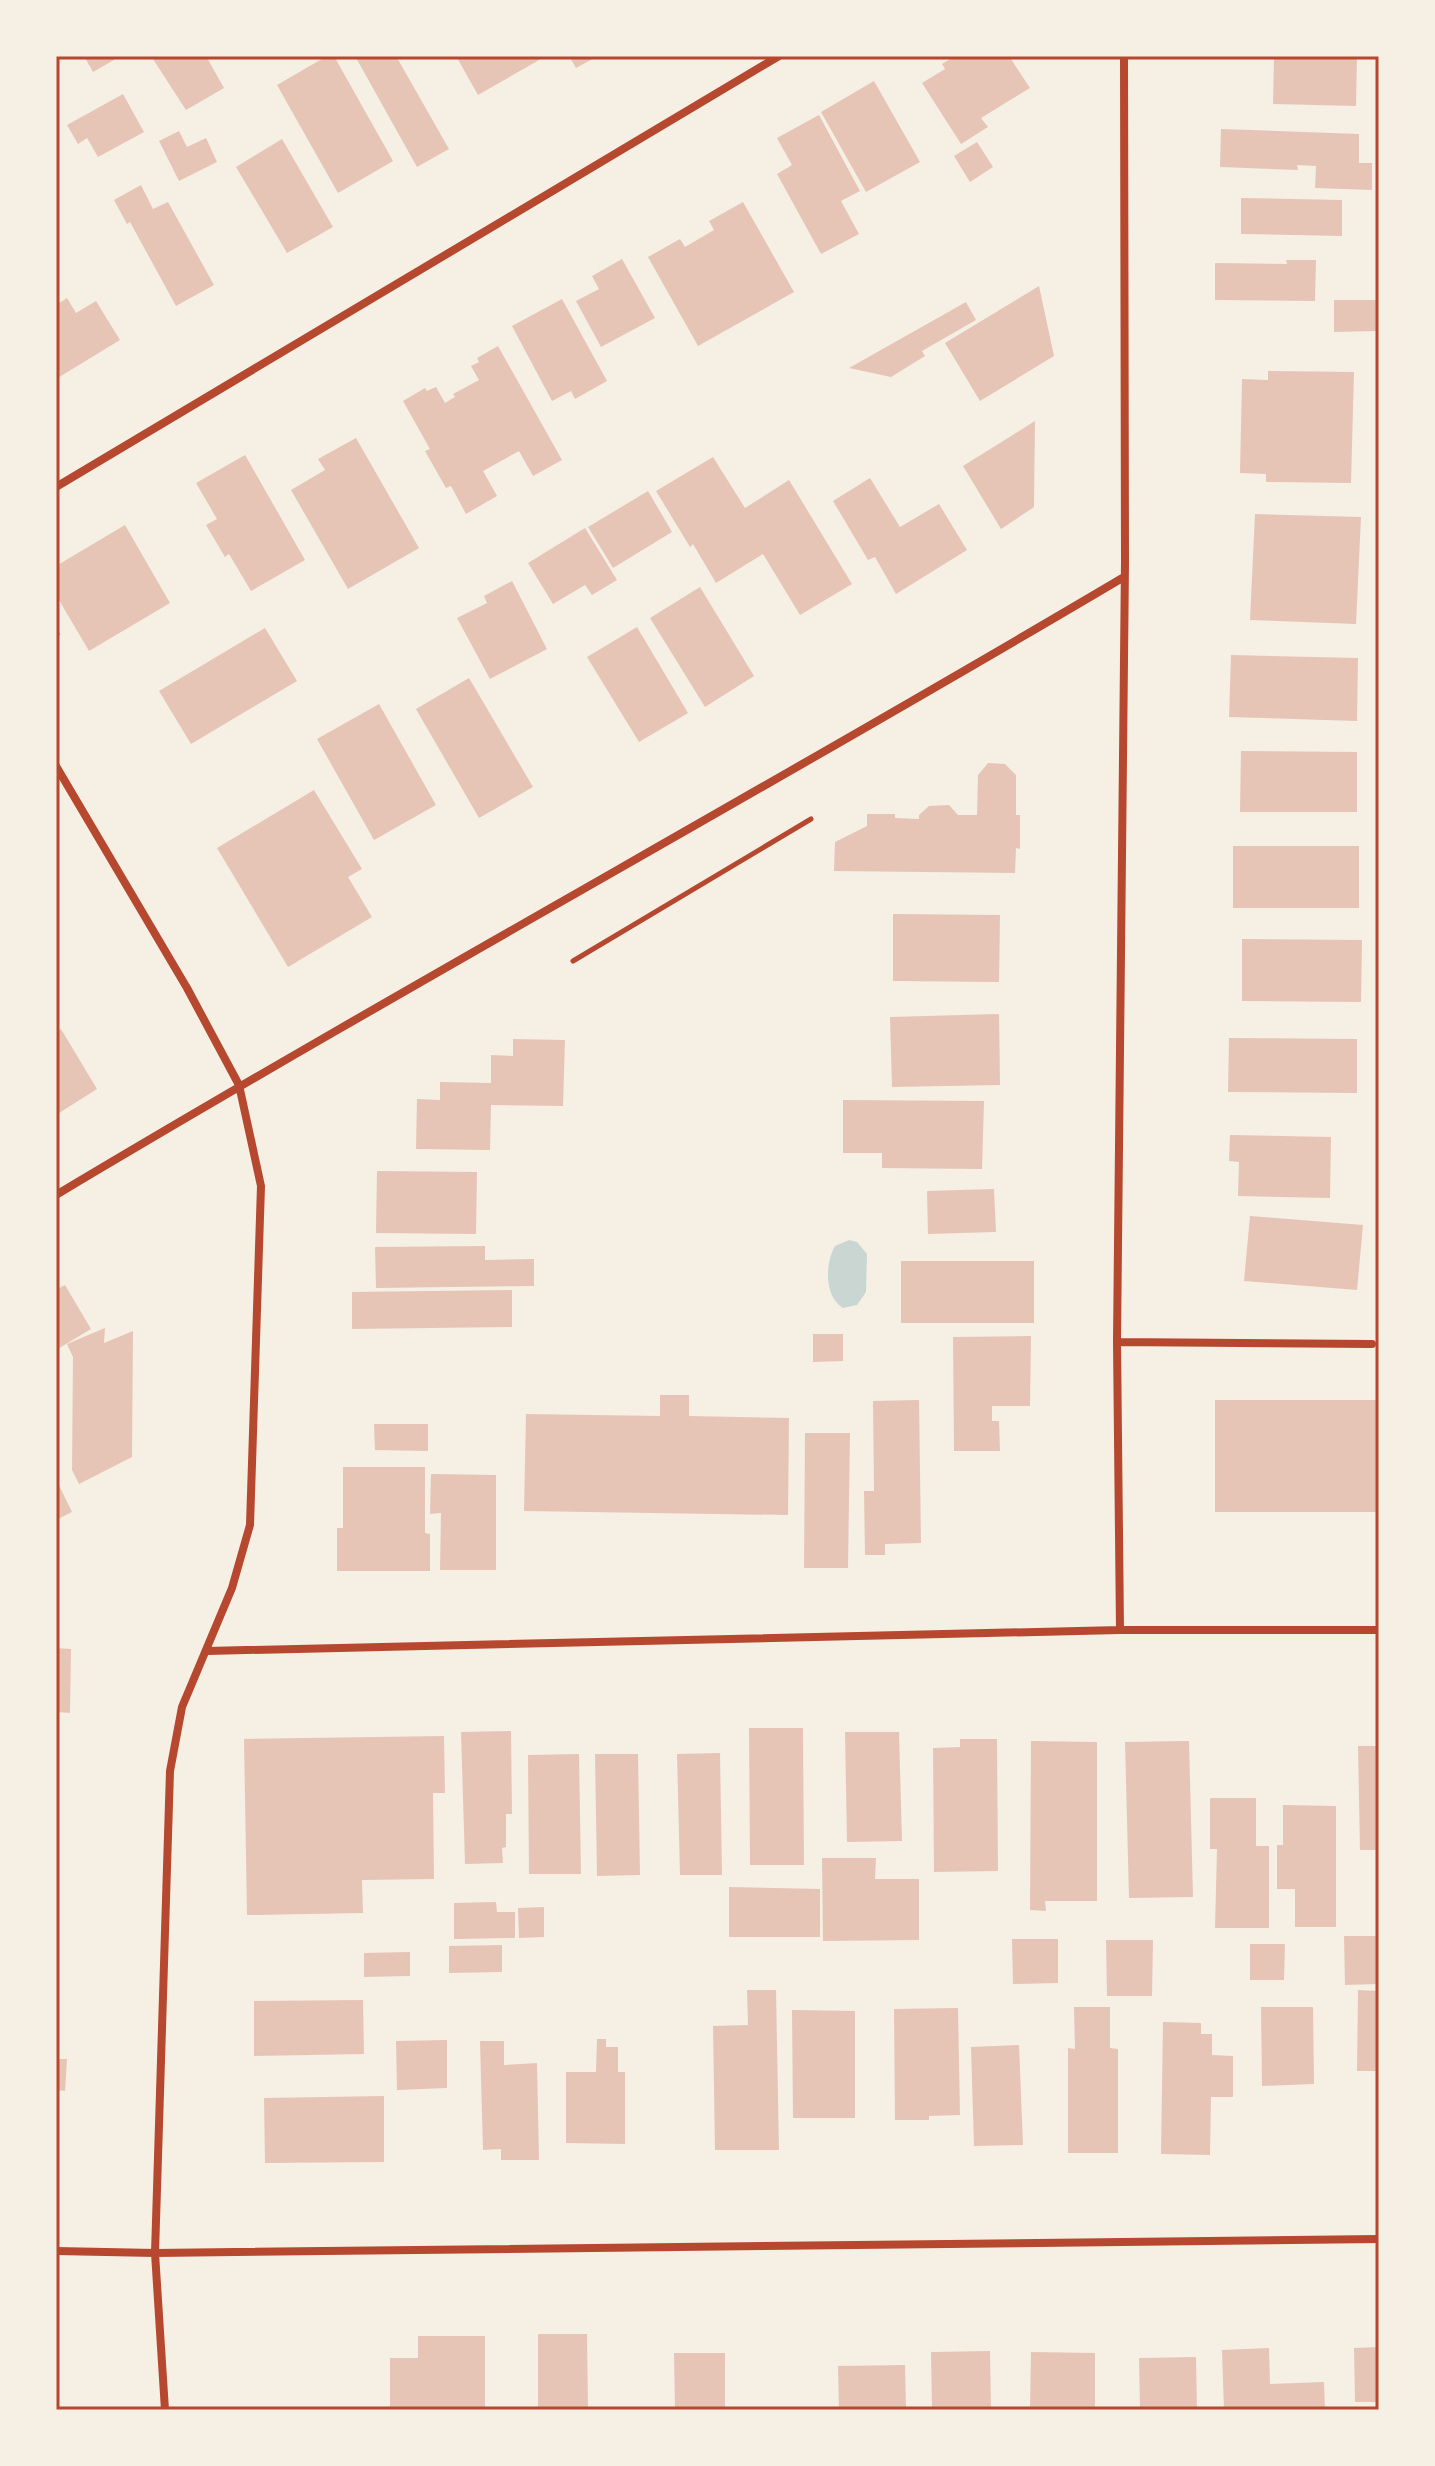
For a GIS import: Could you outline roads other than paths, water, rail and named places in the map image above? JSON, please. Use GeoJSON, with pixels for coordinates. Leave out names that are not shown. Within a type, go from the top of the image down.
{"type":"FeatureCollection","features":[{"type":"Feature","properties":{"kind":"street"},"geometry":{"type":"LineString","coordinates":[[56,487],[779,56]]}},
{"type":"Feature","properties":{"kind":"street"},"geometry":{"type":"LineString","coordinates":[[1120,1630],[1117,1342],[1124,577],[1124,56]]}},
{"type":"Feature","properties":{"kind":"street"},"geometry":{"type":"LineString","coordinates":[[56,1195],[239,1085],[417,986],[1124,577]]}},
{"type":"Feature","properties":{"kind":"street"},"geometry":{"type":"LineString","coordinates":[[56,766],[187,988],[239,1085],[261,1186],[250,1525],[232,1588],[182,1707],[170,1771],[155,2253],[165,2410]]}},
{"type":"Feature","properties":{"kind":"street"},"geometry":{"type":"LineString","coordinates":[[1117,1342],[1372,1344]]}},
{"type":"Feature","properties":{"kind":"street"},"geometry":{"type":"LineString","coordinates":[[207,1651],[1120,1630],[1379,1630]]}},
{"type":"Feature","properties":{"kind":"street"},"geometry":{"type":"LineString","coordinates":[[56,2251],[155,2253],[1379,2239]]}}]}
